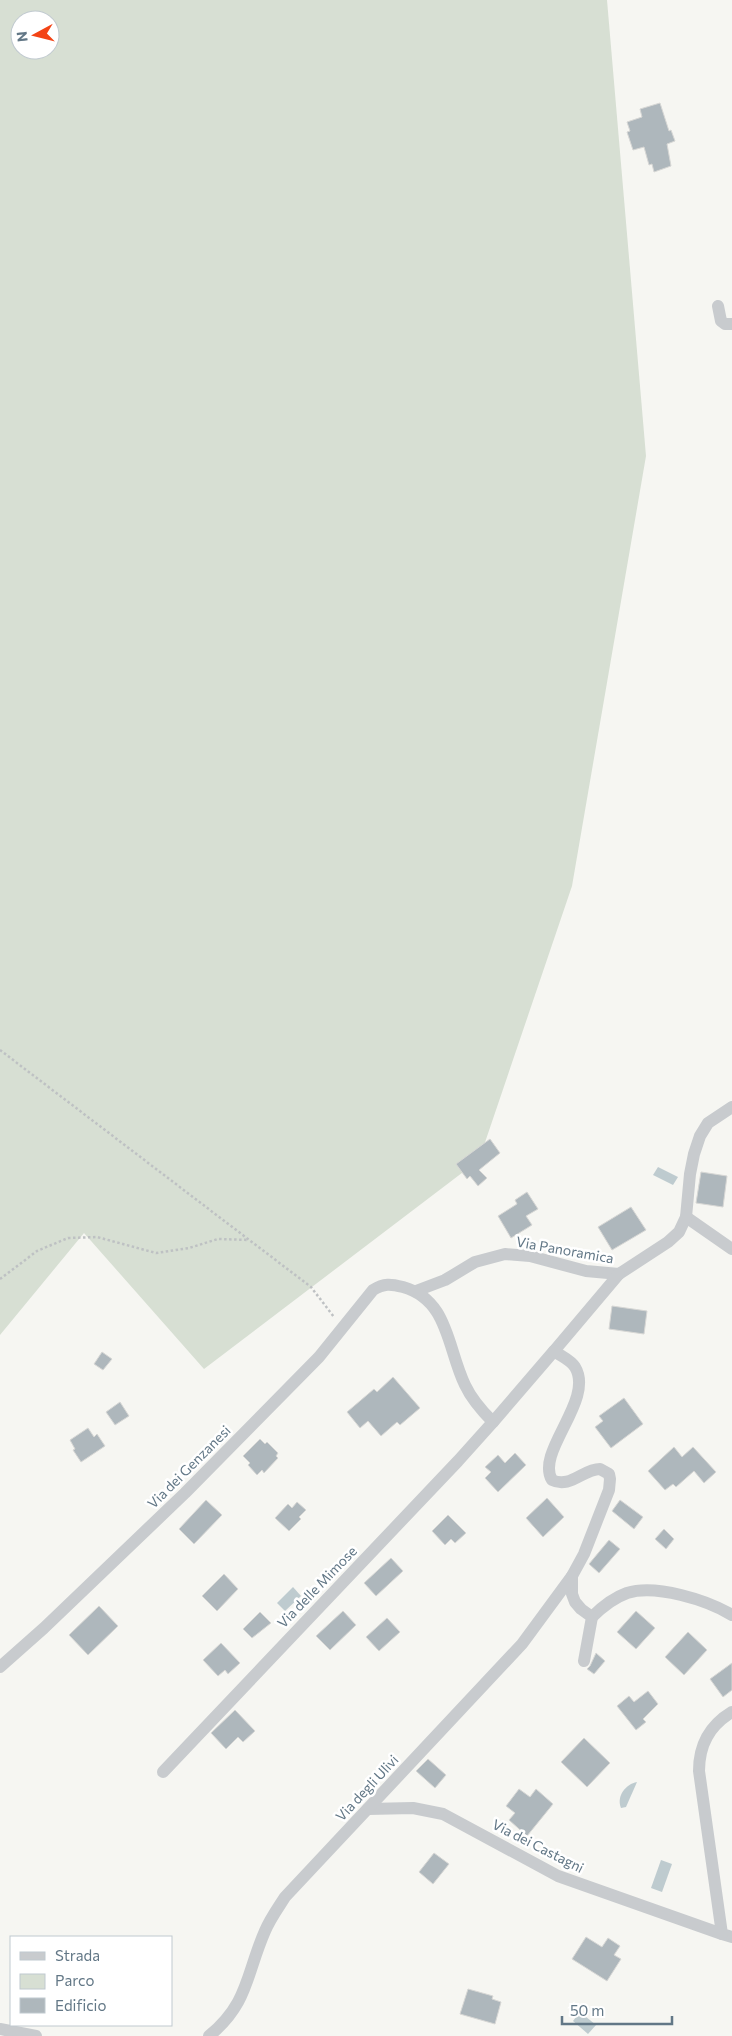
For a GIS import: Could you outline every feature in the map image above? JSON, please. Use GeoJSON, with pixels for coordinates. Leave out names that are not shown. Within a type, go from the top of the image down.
{"type":"FeatureCollection","features":[{"type":"Feature","properties":{"kind":"street"},"geometry":{"type":"LineString","coordinates":[[718,306],[721,321],[725,324],[732,324]]}},
{"type":"Feature","properties":{"kind":"street","name":"Via Panoramica"},"geometry":{"type":"LineString","coordinates":[[416,1290],[438,1283],[475,1262],[506,1254],[538,1257],[586,1271],[619,1274],[668,1242],[679,1232],[686,1217],[689,1182],[697,1142],[708,1123],[732,1107]]}},
{"type":"Feature","properties":{"kind":"street"},"geometry":{"type":"LineString","coordinates":[[686,1217],[732,1249]]}},
{"type":"Feature","properties":{"kind":"street","name":"Via delle Mimose"},"geometry":{"type":"LineString","coordinates":[[163,1772],[493,1422],[619,1274]]}},
{"type":"Feature","properties":{"kind":"street","name":"Via dei Genzanesi"},"geometry":{"type":"LineString","coordinates":[[0,1667],[44,1628],[186,1493],[308,1369],[374,1290],[383,1285],[391,1284],[416,1290]]}},
{"type":"Feature","properties":{"kind":"street"},"geometry":{"type":"LineString","coordinates":[[416,1290],[430,1301],[439,1314],[468,1392],[476,1404],[493,1422]]}},
{"type":"Feature","properties":{"kind":"street","name":"Via degli Ulivi"},"geometry":{"type":"LineString","coordinates":[[209,2036],[230,2014],[244,1993],[265,1931],[280,1905],[295,1885],[522,1644],[572,1576],[584,1554],[607,1495],[610,1479],[609,1474],[600,1469],[590,1470],[574,1479],[562,1482],[552,1480],[548,1462],[575,1403],[579,1383],[575,1367],[554,1351]]}},
{"type":"Feature","properties":{"kind":"street"},"geometry":{"type":"LineString","coordinates":[[572,1576],[572,1594],[575,1602],[592,1617]]}},
{"type":"Feature","properties":{"kind":"street"},"geometry":{"type":"LineString","coordinates":[[584,1661],[592,1617],[611,1600],[629,1593],[641,1591],[690,1597],[717,1606],[732,1614]]}},
{"type":"Feature","properties":{"kind":"street"},"geometry":{"type":"LineString","coordinates":[[727,1936],[700,1783],[699,1761],[701,1749],[708,1734],[718,1722],[732,1712]]}},
{"type":"Feature","properties":{"kind":"street","name":"Via dei Castagni"},"geometry":{"type":"LineString","coordinates":[[368,1809],[413,1808],[443,1814],[558,1876],[727,1936]]}},
{"type":"Feature","properties":{"kind":"street"},"geometry":{"type":"LineString","coordinates":[[0,2029],[36,2036]]}},
{"type":"Feature","properties":{"kind":"path"},"geometry":{"type":"LineString","coordinates":[[0,1050],[311,1287],[343,1329]]}},
{"type":"Feature","properties":{"kind":"path"},"geometry":{"type":"LineString","coordinates":[[0,1279],[37,1251],[68,1238],[97,1237],[156,1253],[188,1248],[218,1239],[250,1240]]}},
{"type":"Feature","properties":{"kind":"green space"},"geometry":{"type":"Polygon","coordinates":[[[0,0],[607,0],[646,456],[572,886],[479,1160],[204,1369],[84,1233],[0,1335],[0,0]]]}},
{"type":"Feature","properties":{"kind":"shaded area"},"geometry":{"type":"Polygon","coordinates":[[[658,1167],[678,1177],[673,1185],[653,1175],[658,1167]]]}},
{"type":"Feature","properties":{"kind":"shaded area"},"geometry":{"type":"Polygon","coordinates":[[[293,1587],[301,1596],[285,1611],[277,1603],[293,1587]]]}},
{"type":"Feature","properties":{"kind":"shaded area"},"geometry":{"type":"Polygon","coordinates":[[[637,1782],[626,1807],[621,1808],[620,1799],[623,1791],[629,1785],[637,1782]]]}},
{"type":"Feature","properties":{"kind":"shaded area"},"geometry":{"type":"Polygon","coordinates":[[[661,1860],[672,1864],[662,1892],[651,1888],[661,1860]]]}},
{"type":"Feature","properties":{"kind":"shaded area"},"geometry":{"type":"Polygon","coordinates":[[[580,2012],[596,2025],[588,2034],[573,2021],[580,2012]]]}},
{"type":"Feature","properties":{"kind":"building"},"geometry":{"type":"Polygon","coordinates":[[[660,103],[669,131],[671,130],[675,141],[667,144],[671,166],[654,172],[652,164],[649,165],[644,147],[633,150],[627,132],[630,131],[627,122],[642,117],[640,109],[660,103]]]}},
{"type":"Feature","properties":{"kind":"building"},"geometry":{"type":"Polygon","coordinates":[[[490,1139],[500,1153],[479,1170],[487,1178],[478,1186],[470,1176],[467,1179],[456,1164],[490,1139]]]}},
{"type":"Feature","properties":{"kind":"building"},"geometry":{"type":"Polygon","coordinates":[[[701,1172],[727,1176],[723,1207],[696,1203],[701,1172]]]}},
{"type":"Feature","properties":{"kind":"building"},"geometry":{"type":"Polygon","coordinates":[[[527,1192],[538,1209],[526,1216],[532,1225],[511,1238],[498,1216],[517,1204],[515,1200],[527,1192]]]}},
{"type":"Feature","properties":{"kind":"building"},"geometry":{"type":"Polygon","coordinates":[[[631,1207],[646,1230],[612,1250],[598,1227],[631,1207]]]}},
{"type":"Feature","properties":{"kind":"building"},"geometry":{"type":"Polygon","coordinates":[[[612,1306],[647,1311],[644,1334],[609,1329],[612,1306]]]}},
{"type":"Feature","properties":{"kind":"building"},"geometry":{"type":"Polygon","coordinates":[[[102,1352],[112,1359],[103,1370],[94,1364],[102,1352]]]}},
{"type":"Feature","properties":{"kind":"building"},"geometry":{"type":"Polygon","coordinates":[[[393,1377],[420,1408],[400,1425],[397,1422],[381,1436],[368,1421],[360,1428],[347,1412],[374,1389],[377,1392],[393,1377]]]}},
{"type":"Feature","properties":{"kind":"building"},"geometry":{"type":"Polygon","coordinates":[[[624,1398],[643,1424],[611,1448],[595,1427],[603,1421],[599,1416],[624,1398]]]}},
{"type":"Feature","properties":{"kind":"building"},"geometry":{"type":"Polygon","coordinates":[[[120,1402],[129,1416],[115,1425],[106,1412],[120,1402]]]}},
{"type":"Feature","properties":{"kind":"building"},"geometry":{"type":"Polygon","coordinates":[[[88,1428],[94,1437],[97,1434],[105,1446],[81,1462],[73,1450],[75,1449],[70,1440],[88,1428]]]}},
{"type":"Feature","properties":{"kind":"building"},"geometry":{"type":"Polygon","coordinates":[[[260,1439],[265,1444],[267,1442],[278,1453],[276,1456],[278,1458],[264,1473],[262,1470],[257,1475],[243,1456],[260,1439]]]}},
{"type":"Feature","properties":{"kind":"building"},"geometry":{"type":"Polygon","coordinates":[[[674,1447],[682,1457],[693,1447],[716,1472],[704,1483],[694,1471],[676,1487],[673,1484],[665,1490],[648,1471],[674,1447]]]}},
{"type":"Feature","properties":{"kind":"building"},"geometry":{"type":"Polygon","coordinates":[[[515,1453],[526,1465],[498,1492],[485,1478],[491,1472],[485,1467],[498,1455],[505,1463],[515,1453]]]}},
{"type":"Feature","properties":{"kind":"building"},"geometry":{"type":"Polygon","coordinates":[[[547,1498],[564,1517],[543,1537],[526,1518],[547,1498]]]}},
{"type":"Feature","properties":{"kind":"building"},"geometry":{"type":"Polygon","coordinates":[[[206,1500],[222,1515],[194,1544],[179,1529],[206,1500]]]}},
{"type":"Feature","properties":{"kind":"building"},"geometry":{"type":"Polygon","coordinates":[[[620,1500],[643,1517],[634,1529],[612,1511],[620,1500]]]}},
{"type":"Feature","properties":{"kind":"building"},"geometry":{"type":"Polygon","coordinates":[[[297,1502],[306,1510],[299,1517],[301,1519],[289,1531],[275,1518],[288,1504],[292,1508],[297,1502]]]}},
{"type":"Feature","properties":{"kind":"building"},"geometry":{"type":"Polygon","coordinates":[[[448,1515],[466,1533],[455,1543],[451,1539],[445,1545],[432,1531],[448,1515]]]}},
{"type":"Feature","properties":{"kind":"building"},"geometry":{"type":"Polygon","coordinates":[[[664,1529],[674,1539],[666,1549],[655,1539],[664,1529]]]}},
{"type":"Feature","properties":{"kind":"building"},"geometry":{"type":"Polygon","coordinates":[[[609,1540],[620,1549],[599,1573],[589,1564],[609,1540]]]}},
{"type":"Feature","properties":{"kind":"building"},"geometry":{"type":"Polygon","coordinates":[[[391,1558],[403,1571],[376,1596],[364,1583],[391,1558]]]}},
{"type":"Feature","properties":{"kind":"building"},"geometry":{"type":"Polygon","coordinates":[[[224,1574],[238,1589],[217,1611],[202,1596],[224,1574]]]}},
{"type":"Feature","properties":{"kind":"building"},"geometry":{"type":"Polygon","coordinates":[[[99,1606],[118,1626],[88,1655],[69,1635],[99,1606]]]}},
{"type":"Feature","properties":{"kind":"building"},"geometry":{"type":"Polygon","coordinates":[[[343,1611],[356,1625],[330,1650],[316,1636],[343,1611]]]}},
{"type":"Feature","properties":{"kind":"building"},"geometry":{"type":"Polygon","coordinates":[[[636,1611],[655,1628],[636,1649],[617,1632],[636,1611]]]}},
{"type":"Feature","properties":{"kind":"building"},"geometry":{"type":"Polygon","coordinates":[[[260,1612],[271,1623],[252,1638],[243,1629],[260,1612]]]}},
{"type":"Feature","properties":{"kind":"building"},"geometry":{"type":"Polygon","coordinates":[[[387,1618],[400,1632],[379,1651],[366,1637],[387,1618]]]}},
{"type":"Feature","properties":{"kind":"building"},"geometry":{"type":"Polygon","coordinates":[[[688,1632],[707,1650],[684,1675],[665,1657],[688,1632]]]}},
{"type":"Feature","properties":{"kind":"building"},"geometry":{"type":"Polygon","coordinates":[[[221,1643],[240,1663],[228,1674],[225,1670],[218,1676],[203,1660],[221,1643]]]}},
{"type":"Feature","properties":{"kind":"building"},"geometry":{"type":"Polygon","coordinates":[[[596,1653],[605,1661],[594,1674],[587,1669],[596,1653]]]}},
{"type":"Feature","properties":{"kind":"building"},"geometry":{"type":"Polygon","coordinates":[[[732,1663],[732,1690],[723,1697],[710,1679],[732,1663]]]}},
{"type":"Feature","properties":{"kind":"building"},"geometry":{"type":"Polygon","coordinates":[[[648,1691],[658,1704],[643,1719],[646,1722],[636,1730],[617,1706],[629,1696],[634,1702],[648,1691]]]}},
{"type":"Feature","properties":{"kind":"building"},"geometry":{"type":"Polygon","coordinates":[[[235,1710],[255,1731],[243,1742],[238,1737],[226,1749],[211,1733],[235,1710]]]}},
{"type":"Feature","properties":{"kind":"building"},"geometry":{"type":"Polygon","coordinates":[[[584,1738],[610,1763],[587,1787],[561,1762],[584,1738]]]}},
{"type":"Feature","properties":{"kind":"building"},"geometry":{"type":"Polygon","coordinates":[[[428,1759],[446,1775],[435,1788],[416,1771],[428,1759]]]}},
{"type":"Feature","properties":{"kind":"building"},"geometry":{"type":"Polygon","coordinates":[[[519,1789],[530,1797],[536,1789],[553,1804],[527,1836],[509,1820],[515,1813],[506,1806],[519,1789]]]}},
{"type":"Feature","properties":{"kind":"building"},"geometry":{"type":"Polygon","coordinates":[[[434,1853],[449,1864],[433,1884],[419,1872],[434,1853]]]}},
{"type":"Feature","properties":{"kind":"building"},"geometry":{"type":"Polygon","coordinates":[[[586,1937],[602,1947],[608,1938],[620,1946],[614,1955],[621,1959],[607,1981],[572,1959],[586,1937]]]}},
{"type":"Feature","properties":{"kind":"building"},"geometry":{"type":"Polygon","coordinates":[[[468,1989],[493,1996],[492,1999],[501,2002],[495,2024],[460,2014],[468,1989]]]}}]}
